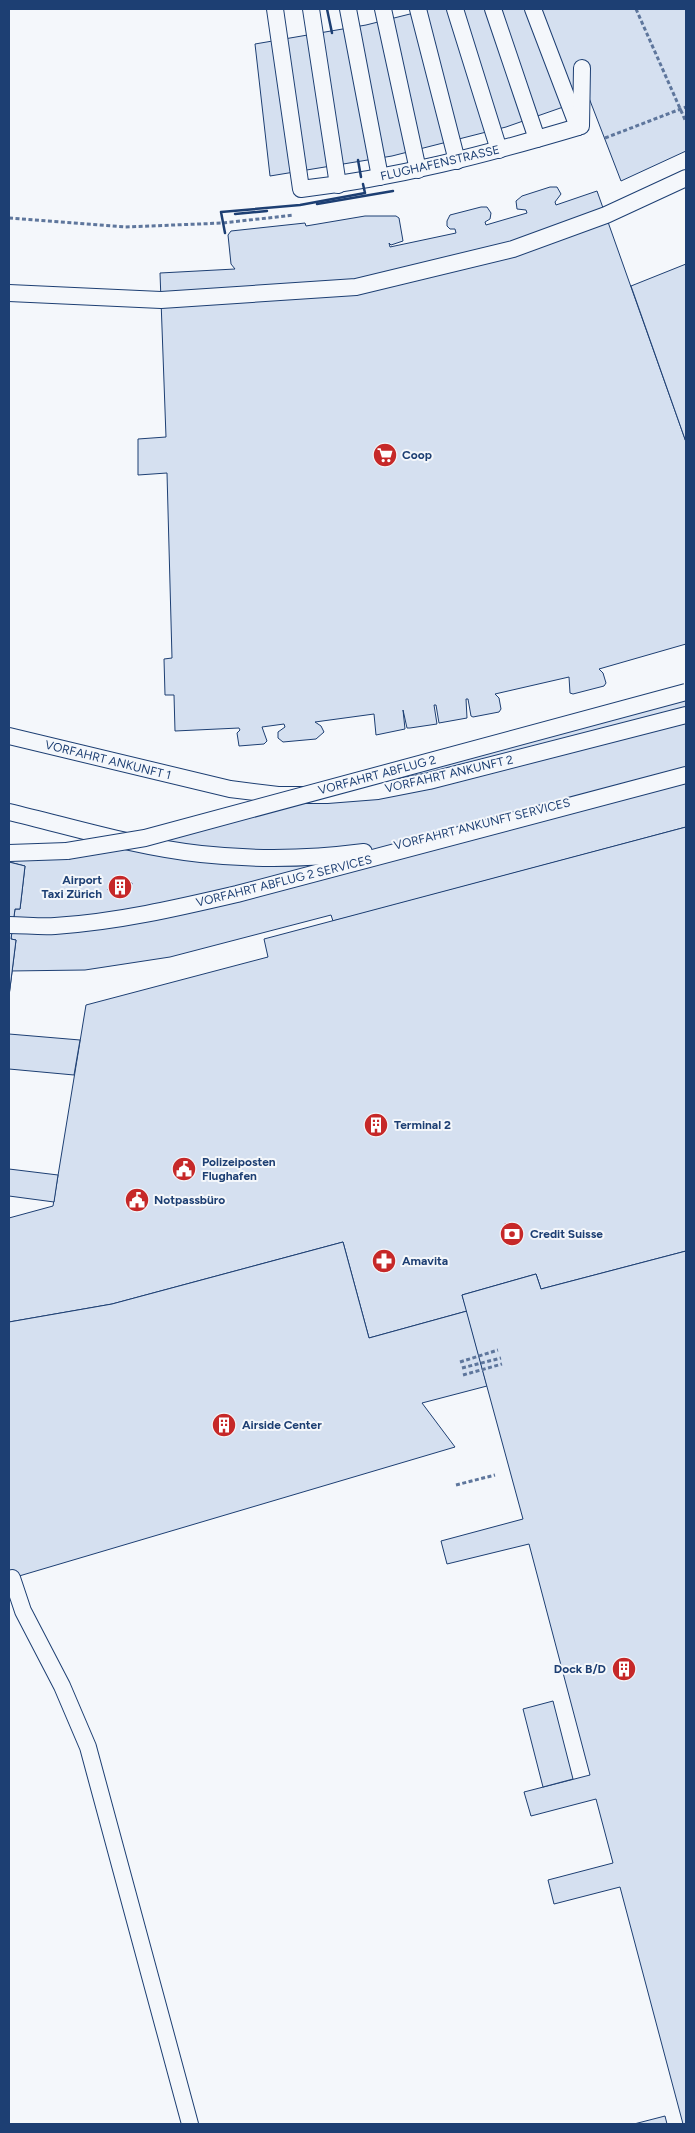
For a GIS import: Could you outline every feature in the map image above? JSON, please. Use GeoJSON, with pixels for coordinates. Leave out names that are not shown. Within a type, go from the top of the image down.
{"type":"FeatureCollection","features":[{"type":"Feature","properties":{"kind":"lane","name":"FLUGHAFENSTRASSE"},"geometry":{"type":"LineString","coordinates":[[276,9],[301,189],[418,170],[499,150],[578,127]]}},
{"type":"Feature","properties":{"kind":"lane"},"geometry":{"type":"LineString","coordinates":[[311,9],[338,184]]}},
{"type":"Feature","properties":{"kind":"lane"},"geometry":{"type":"LineString","coordinates":[[348,9],[380,177]]}},
{"type":"Feature","properties":{"kind":"lane"},"geometry":{"type":"LineString","coordinates":[[383,9],[418,170]]}},
{"type":"Feature","properties":{"kind":"lane"},"geometry":{"type":"LineString","coordinates":[[418,9],[458,161]]}},
{"type":"Feature","properties":{"kind":"lane"},"geometry":{"type":"LineString","coordinates":[[456,9],[499,150]]}},
{"type":"Feature","properties":{"kind":"lane"},"geometry":{"type":"LineString","coordinates":[[493,9],[537,139]]}},
{"type":"Feature","properties":{"kind":"lane"},"geometry":{"type":"LineString","coordinates":[[533,9],[578,127],[582,126],[582,68]]}},
{"type":"Feature","properties":{"kind":"lane"},"geometry":{"type":"LineString","coordinates":[[9,293],[161,300],[356,287],[513,249],[606,215],[686,178]]}},
{"type":"Feature","properties":{"kind":"lane","name":"VORFAHRT ABFLUG 2"},"geometry":{"type":"LineString","coordinates":[[9,853],[67,851],[145,838],[686,692]]}},
{"type":"Feature","properties":{"kind":"lane","name":"VORFAHRT ANKUNFT 2"},"geometry":{"type":"LineString","coordinates":[[208,784],[253,792],[302,796],[378,791],[429,781],[686,715]]}},
{"type":"Feature","properties":{"kind":"lane","name":"VORFAHRT ANKUNFT 1"},"geometry":{"type":"LineString","coordinates":[[9,736],[208,784]]}},
{"type":"Feature","properties":{"kind":"lane","name":"VORFAHRT ANKUNFT SERVICES"},"geometry":{"type":"LineString","coordinates":[[9,812],[174,850],[227,856],[311,857],[370,851],[416,843],[686,773]]}},
{"type":"Feature","properties":{"kind":"lane","name":"VORFAHRT ABFLUG 2 SERVICES"},"geometry":{"type":"LineString","coordinates":[[9,925],[53,926],[103,922],[169,910],[237,894],[686,773]]}},
{"type":"Feature","properties":{"kind":"lane"},"geometry":{"type":"LineString","coordinates":[[12,1578],[23,1611],[62,1686],[88,1747],[190,2124]]}},
{"type":"Feature","properties":{"kind":"path"},"geometry":{"type":"LineString","coordinates":[[636,9],[686,122]]}},
{"type":"Feature","properties":{"kind":"path"},"geometry":{"type":"LineString","coordinates":[[681,110],[686,107]]}},
{"type":"Feature","properties":{"kind":"path"},"geometry":{"type":"LineString","coordinates":[[9,218],[124,227],[223,224],[302,215]]}},
{"type":"Feature","properties":{"kind":"path"},"geometry":{"type":"LineString","coordinates":[[460,1362],[498,1350]]}},
{"type":"Feature","properties":{"kind":"path"},"geometry":{"type":"LineString","coordinates":[[462,1368],[501,1358]]}},
{"type":"Feature","properties":{"kind":"path"},"geometry":{"type":"LineString","coordinates":[[463,1375],[502,1364]]}},
{"type":"Feature","properties":{"kind":"path"},"geometry":{"type":"LineString","coordinates":[[456,1485],[495,1475]]}},
{"type":"Feature","properties":{"kind":"building"},"geometry":{"type":"Polygon","coordinates":[[[430,9],[686,9],[686,151],[621,181],[589,98],[506,127],[392,156],[270,176],[255,44],[366,25],[430,9]]]}},
{"type":"Feature","properties":{"kind":"building"},"geometry":{"type":"Polygon","coordinates":[[[550,187],[557,187],[561,194],[555,202],[556,205],[597,191],[686,442],[686,644],[599,669],[603,673],[606,683],[604,686],[573,694],[570,693],[569,677],[495,694],[499,698],[501,709],[499,712],[473,717],[471,716],[468,699],[466,699],[467,718],[439,723],[436,705],[434,705],[437,724],[410,728],[407,728],[403,710],[405,729],[376,735],[374,714],[315,722],[321,726],[324,732],[316,739],[283,742],[278,738],[278,732],[285,727],[284,724],[262,727],[267,741],[264,744],[239,746],[237,733],[240,730],[239,728],[175,731],[174,695],[165,695],[164,659],[172,658],[167,473],[138,475],[138,439],[166,437],[160,273],[235,269],[231,264],[228,235],[231,231],[305,223],[306,226],[365,216],[396,216],[399,218],[403,241],[391,245],[389,243],[390,247],[456,233],[455,229],[450,229],[447,226],[450,215],[481,207],[487,207],[491,213],[490,219],[485,222],[486,225],[527,213],[526,210],[517,209],[516,201],[522,196],[550,187]]]}},
{"type":"Feature","properties":{"kind":"building"},"geometry":{"type":"Polygon","coordinates":[[[686,264],[686,442],[631,286],[686,264]]]}},
{"type":"Feature","properties":{"kind":"building"},"geometry":{"type":"Polygon","coordinates":[[[686,696],[686,827],[361,914],[333,921],[331,915],[170,957],[85,970],[9,971],[9,855],[51,854],[686,696]]]}},
{"type":"Feature","properties":{"kind":"building","name":"Terminal 2"},"geometry":{"type":"Polygon","coordinates":[[[686,827],[686,1251],[541,1289],[536,1274],[462,1295],[467,1311],[369,1338],[343,1242],[112,1304],[9,1322],[9,1218],[53,1206],[86,1005],[268,957],[264,939],[686,827]]]}},
{"type":"Feature","properties":{"kind":"building"},"geometry":{"type":"Polygon","coordinates":[[[9,862],[25,866],[20,909],[15,909],[11,939],[16,940],[9,996],[9,862]]]}},
{"type":"Feature","properties":{"kind":"building"},"geometry":{"type":"Polygon","coordinates":[[[9,862],[25,866],[20,909],[15,909],[11,939],[16,940],[9,996],[9,862]]]}},
{"type":"Feature","properties":{"kind":"building","name":"Airport Taxi Zürich"},"geometry":{"type":"Polygon","coordinates":[[[112,878],[132,883],[129,895],[108,890],[112,878]]]}},
{"type":"Feature","properties":{"kind":"building"},"geometry":{"type":"Polygon","coordinates":[[[9,1034],[80,1040],[74,1075],[9,1069],[9,1034]]]}},
{"type":"Feature","properties":{"kind":"building"},"geometry":{"type":"Polygon","coordinates":[[[9,1169],[58,1175],[54,1202],[9,1196],[9,1169]]]}},
{"type":"Feature","properties":{"kind":"building","name":"Airside Center"},"geometry":{"type":"Polygon","coordinates":[[[343,1242],[369,1338],[467,1311],[487,1386],[422,1403],[455,1447],[9,1579],[9,1322],[112,1304],[343,1242]]]}},
{"type":"Feature","properties":{"kind":"building","name":"Dock B/D"},"geometry":{"type":"Polygon","coordinates":[[[686,1251],[686,2124],[683,2124],[620,1887],[554,1904],[548,1880],[613,1863],[596,1799],[531,1816],[524,1792],[590,1775],[529,1544],[447,1564],[441,1541],[523,1519],[462,1295],[536,1274],[541,1289],[686,1251]]]}},
{"type":"Feature","properties":{"kind":"building"},"geometry":{"type":"Polygon","coordinates":[[[553,1701],[573,1779],[543,1787],[523,1709],[553,1701]]]}},
{"type":"Feature","properties":{"kind":"building"},"geometry":{"type":"Polygon","coordinates":[[[665,2116],[667,2124],[634,2124],[665,2116]]]}},
{"type":"Feature","properties":{"kind":"wall"},"geometry":{"type":"LineString","coordinates":[[327,9],[332,33]]}},
{"type":"Feature","properties":{"kind":"wall"},"geometry":{"type":"LineString","coordinates":[[358,160],[361,177]]}},
{"type":"Feature","properties":{"kind":"wall"},"geometry":{"type":"LineString","coordinates":[[225,233],[221,212],[300,205],[365,193],[363,184]]}},
{"type":"Feature","properties":{"kind":"wall"},"geometry":{"type":"LineString","coordinates":[[317,204],[393,191]]}},
{"type":"Feature","properties":{"kind":"wall"},"geometry":{"type":"LineString","coordinates":[[235,214],[267,211]]}},
{"type":"Feature","properties":{"kind":"place","name":"Coop"},"geometry":{"type":"Point","coordinates":[385,455]}},
{"type":"Feature","properties":{"kind":"place","name":"Airport Taxi Zürich"},"geometry":{"type":"Point","coordinates":[120,887]}},
{"type":"Feature","properties":{"kind":"place","name":"Terminal 2"},"geometry":{"type":"Point","coordinates":[376,1125]}},
{"type":"Feature","properties":{"kind":"place","name":"Polizeiposten Flughafen"},"geometry":{"type":"Point","coordinates":[184,1169]}},
{"type":"Feature","properties":{"kind":"place","name":"Notpassbüro"},"geometry":{"type":"Point","coordinates":[137,1200]}},
{"type":"Feature","properties":{"kind":"place","name":"Credit Suisse"},"geometry":{"type":"Point","coordinates":[512,1234]}},
{"type":"Feature","properties":{"kind":"place","name":"Amavita"},"geometry":{"type":"Point","coordinates":[384,1261]}},
{"type":"Feature","properties":{"kind":"place","name":"Airside Center"},"geometry":{"type":"Point","coordinates":[224,1425]}},
{"type":"Feature","properties":{"kind":"place","name":"Dock B/D"},"geometry":{"type":"Point","coordinates":[624,1669]}}]}
